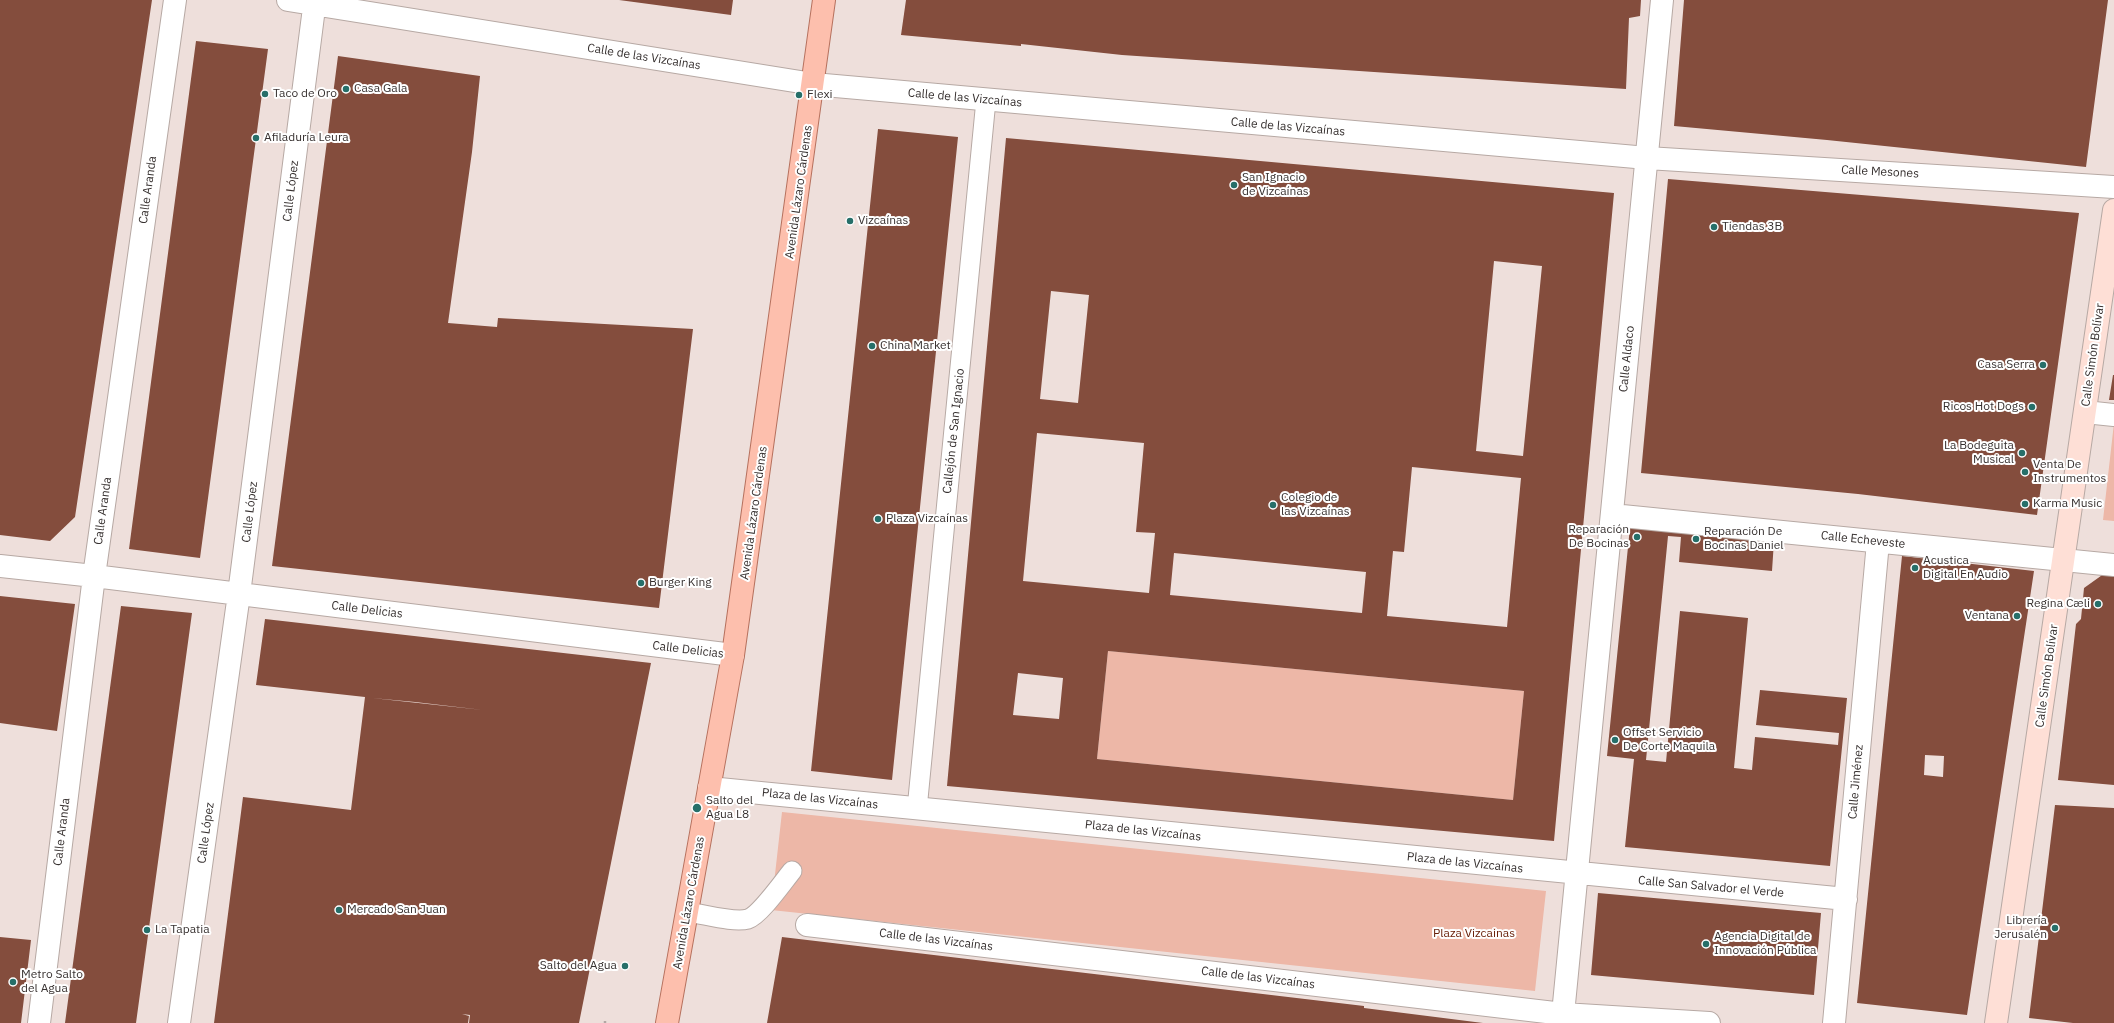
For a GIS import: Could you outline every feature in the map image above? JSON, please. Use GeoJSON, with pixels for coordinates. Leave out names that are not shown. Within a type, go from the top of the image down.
{"type":"FeatureCollection","features":[{"type":"Feature","properties":{"kind":"main road","name":"Avenida Lázaro Cárdenas"},"geometry":{"type":"LineString","coordinates":[[667,1023],[733,655],[784,302],[824,0]]}},
{"type":"Feature","properties":{"kind":"street","name":"Calle Aranda"},"geometry":{"type":"LineString","coordinates":[[39,1023],[94,576],[174,0]]}},
{"type":"Feature","properties":{"kind":"street","name":"Calle de las Vizcaínas"},"geometry":{"type":"LineString","coordinates":[[288,0],[315,2],[813,84],[1647,158]]}},
{"type":"Feature","properties":{"kind":"street","name":"Calle Aldaco"},"geometry":{"type":"LineString","coordinates":[[1563,1014],[1662,0]]}},
{"type":"Feature","properties":{"kind":"street","name":"Calle López"},"geometry":{"type":"LineString","coordinates":[[179,1023],[239,594],[315,2]]}},
{"type":"Feature","properties":{"kind":"street","name":"Calle Mesones"},"geometry":{"type":"LineString","coordinates":[[1647,158],[2114,187]]}},
{"type":"Feature","properties":{"kind":"street","name":"Calle Simón Bolívar"},"geometry":{"type":"LineString","coordinates":[[1996,1023],[2114,210]]}},
{"type":"Feature","properties":{"kind":"street"},"geometry":{"type":"LineString","coordinates":[[2085,412],[2114,415]]}},
{"type":"Feature","properties":{"kind":"street","name":"Calle Echeveste"},"geometry":{"type":"LineString","coordinates":[[1612,515],[2114,565]]}},
{"type":"Feature","properties":{"kind":"street","name":"Calle Jiménez"},"geometry":{"type":"LineString","coordinates":[[1834,1023],[1878,542]]}},
{"type":"Feature","properties":{"kind":"street","name":"Calle Delicias"},"geometry":{"type":"LineString","coordinates":[[0,566],[94,576],[733,655]]}},
{"type":"Feature","properties":{"kind":"street","name":"Plaza de las Vizcaínas"},"geometry":{"type":"LineString","coordinates":[[710,788],[1576,874]]}},
{"type":"Feature","properties":{"kind":"street","name":"Calle San Salvador el Verde"},"geometry":{"type":"LineString","coordinates":[[1576,874],[1846,899]]}},
{"type":"Feature","properties":{"kind":"street","name":"Calle de las Vizcaínas"},"geometry":{"type":"LineString","coordinates":[[807,925],[1563,1014],[1709,1023]]}},
{"type":"Feature","properties":{"kind":"lane","name":"Callejón de San Ignacio"},"geometry":{"type":"LineString","coordinates":[[917,809],[986,100]]}},
{"type":"Feature","properties":{"kind":"lane"},"geometry":{"type":"LineString","coordinates":[[687,912],[740,920],[750,918],[757,913],[792,871]]}},
{"type":"Feature","properties":{"kind":"green space"},"geometry":{"type":"Polygon","coordinates":[[[2114,423],[2114,521],[2103,520],[2114,423]]]}},
{"type":"Feature","properties":{"kind":"green space"},"geometry":{"type":"Polygon","coordinates":[[[1108,651],[1524,691],[1513,800],[1097,759],[1108,651]]]}},
{"type":"Feature","properties":{"kind":"green space","name":"Plaza Vizcainas"},"geometry":{"type":"Polygon","coordinates":[[[782,812],[1546,891],[1535,991],[771,910],[782,812]]]}},
{"type":"Feature","properties":{"kind":"building"},"geometry":{"type":"Polygon","coordinates":[[[0,0],[152,0],[75,517],[50,541],[0,535],[0,0]]]}},
{"type":"Feature","properties":{"kind":"building"},"geometry":{"type":"Polygon","coordinates":[[[619,0],[733,0],[731,15],[619,0]]]}},
{"type":"Feature","properties":{"kind":"building"},"geometry":{"type":"Polygon","coordinates":[[[906,0],[1641,0],[1640,16],[1629,18],[1626,89],[1122,55],[1021,44],[1021,46],[901,35],[906,0]]]}},
{"type":"Feature","properties":{"kind":"building"},"geometry":{"type":"Polygon","coordinates":[[[1684,0],[2108,0],[2086,167],[1827,140],[1674,126],[1684,0]]]}},
{"type":"Feature","properties":{"kind":"building"},"geometry":{"type":"Polygon","coordinates":[[[196,41],[268,49],[200,558],[129,549],[196,41]]]}},
{"type":"Feature","properties":{"kind":"building"},"geometry":{"type":"Polygon","coordinates":[[[338,56],[480,76],[472,152],[448,323],[497,327],[498,318],[693,329],[659,608],[272,566],[338,56]]]}},
{"type":"Feature","properties":{"kind":"building"},"geometry":{"type":"Polygon","coordinates":[[[878,129],[958,137],[892,780],[811,771],[878,129]]]}},
{"type":"Feature","properties":{"kind":"building","name":"Colegio de las Vizcaínas"},"geometry":{"type":"Polygon","coordinates":[[[1006,138],[1614,193],[1554,841],[947,786],[1006,138]],[[1494,261],[1476,451],[1523,456],[1542,266],[1494,261]],[[1051,291],[1040,399],[1078,403],[1089,295],[1051,291]],[[1037,433],[1023,581],[1149,593],[1155,533],[1136,532],[1144,443],[1037,433]],[[1412,467],[1404,552],[1393,551],[1387,616],[1507,627],[1521,478],[1412,467]],[[1174,553],[1170,595],[1362,613],[1366,572],[1174,553]],[[1108,651],[1097,759],[1513,800],[1524,691],[1108,651]],[[1018,673],[1013,715],[1059,719],[1063,678],[1018,673]]]}},
{"type":"Feature","properties":{"kind":"building"},"geometry":{"type":"Polygon","coordinates":[[[1668,179],[2079,213],[2037,515],[1858,494],[1641,473],[1668,179]]]}},
{"type":"Feature","properties":{"kind":"building"},"geometry":{"type":"Polygon","coordinates":[[[2113,375],[2114,400],[2109,400],[2113,375]]]}},
{"type":"Feature","properties":{"kind":"building"},"geometry":{"type":"Polygon","coordinates":[[[1630,527],[1774,541],[1772,571],[1679,562],[1681,537],[1668,536],[1646,760],[1666,762],[1680,611],[1748,618],[1734,768],[1752,770],[1755,737],[1838,745],[1839,733],[1756,725],[1760,690],[1847,698],[1830,866],[1625,847],[1634,759],[1607,756],[1630,527]]]}},
{"type":"Feature","properties":{"kind":"building"},"geometry":{"type":"Polygon","coordinates":[[[1902,556],[2034,571],[1967,1015],[1857,1003],[1902,556]],[[1925,755],[1924,775],[1943,777],[1944,756],[1925,755]]]}},
{"type":"Feature","properties":{"kind":"building"},"geometry":{"type":"Polygon","coordinates":[[[2105,573],[2114,574],[2114,785],[2058,780],[2076,624],[2081,619],[2084,588],[2105,573]]]}},
{"type":"Feature","properties":{"kind":"building"},"geometry":{"type":"Polygon","coordinates":[[[0,596],[75,604],[57,731],[0,723],[0,596]]]}},
{"type":"Feature","properties":{"kind":"building"},"geometry":{"type":"Polygon","coordinates":[[[121,606],[192,613],[136,1023],[65,1023],[121,606]]]}},
{"type":"Feature","properties":{"kind":"building"},"geometry":{"type":"Polygon","coordinates":[[[265,619],[651,663],[579,1023],[469,1023],[470,1015],[462,1014],[469,1016],[468,1023],[214,1023],[243,797],[351,810],[365,697],[256,685],[265,619]],[[372,698],[483,710],[415,702],[372,698]]]}},
{"type":"Feature","properties":{"kind":"building"},"geometry":{"type":"Polygon","coordinates":[[[2055,805],[2114,808],[2114,1023],[2073,1023],[2029,1018],[2055,805]]]}},
{"type":"Feature","properties":{"kind":"building","name":"Agencia Digital de Innovación Pública"},"geometry":{"type":"Polygon","coordinates":[[[1598,893],[1821,913],[1814,995],[1591,975],[1598,893]]]}},
{"type":"Feature","properties":{"kind":"building","name":"Metro Salto del Agua"},"geometry":{"type":"Polygon","coordinates":[[[0,937],[31,940],[21,1023],[0,1023],[0,937]]]}},
{"type":"Feature","properties":{"kind":"building"},"geometry":{"type":"Polygon","coordinates":[[[782,937],[1364,1006],[1364,1008],[1483,1023],[767,1023],[782,937]]]}},
{"type":"Feature","properties":{"kind":"place","name":"Casa Gala"},"geometry":{"type":"Point","coordinates":[346,89]}},
{"type":"Feature","properties":{"kind":"place","name":"Taco de Oro"},"geometry":{"type":"Point","coordinates":[265,94]}},
{"type":"Feature","properties":{"kind":"place","name":"Flexi"},"geometry":{"type":"Point","coordinates":[799,95]}},
{"type":"Feature","properties":{"kind":"place","name":"Afiladuría Leura"},"geometry":{"type":"Point","coordinates":[256,138]}},
{"type":"Feature","properties":{"kind":"place","name":"San Ignacio de Vizcaínas"},"geometry":{"type":"Point","coordinates":[1234,185]}},
{"type":"Feature","properties":{"kind":"place","name":"Vizcaínas"},"geometry":{"type":"Point","coordinates":[850,221]}},
{"type":"Feature","properties":{"kind":"place","name":"Tiendas 3B"},"geometry":{"type":"Point","coordinates":[1714,227]}},
{"type":"Feature","properties":{"kind":"place","name":"China Market"},"geometry":{"type":"Point","coordinates":[872,346]}},
{"type":"Feature","properties":{"kind":"place","name":"Casa Serra"},"geometry":{"type":"Point","coordinates":[2043,365]}},
{"type":"Feature","properties":{"kind":"place","name":"Ricos Hot Dogs"},"geometry":{"type":"Point","coordinates":[2032,407]}},
{"type":"Feature","properties":{"kind":"place","name":"La Bodeguita Musical"},"geometry":{"type":"Point","coordinates":[2022,453]}},
{"type":"Feature","properties":{"kind":"place","name":"Venta De Instrumentos"},"geometry":{"type":"Point","coordinates":[2025,472]}},
{"type":"Feature","properties":{"kind":"place","name":"Karma Music"},"geometry":{"type":"Point","coordinates":[2025,504]}},
{"type":"Feature","properties":{"kind":"place","name":"Colegio de las Vizcaínas"},"geometry":{"type":"Point","coordinates":[1273,505]}},
{"type":"Feature","properties":{"kind":"place","name":"Plaza Vizcaínas"},"geometry":{"type":"Point","coordinates":[878,519]}},
{"type":"Feature","properties":{"kind":"place","name":"Reparación De Bocinas"},"geometry":{"type":"Point","coordinates":[1637,537]}},
{"type":"Feature","properties":{"kind":"place","name":"Reparación De Bocinas Daniel"},"geometry":{"type":"Point","coordinates":[1696,539]}},
{"type":"Feature","properties":{"kind":"place","name":"Acustica Digital En Audio"},"geometry":{"type":"Point","coordinates":[1915,568]}},
{"type":"Feature","properties":{"kind":"place","name":"Burger King"},"geometry":{"type":"Point","coordinates":[641,583]}},
{"type":"Feature","properties":{"kind":"place","name":"Regina Cæli"},"geometry":{"type":"Point","coordinates":[2098,604]}},
{"type":"Feature","properties":{"kind":"place","name":"Ventana"},"geometry":{"type":"Point","coordinates":[2017,616]}},
{"type":"Feature","properties":{"kind":"place","name":"Offset Servicio De Corte Maquila"},"geometry":{"type":"Point","coordinates":[1615,740]}},
{"type":"Feature","properties":{"kind":"place","name":"Salto del Agua L8"},"geometry":{"type":"Point","coordinates":[697,808]}},
{"type":"Feature","properties":{"kind":"place","name":"Mercado San Juan"},"geometry":{"type":"Point","coordinates":[339,910]}},
{"type":"Feature","properties":{"kind":"place","name":"Librería Jerusalén"},"geometry":{"type":"Point","coordinates":[2055,928]}},
{"type":"Feature","properties":{"kind":"place","name":"La Tapatia"},"geometry":{"type":"Point","coordinates":[147,930]}},
{"type":"Feature","properties":{"kind":"place","name":"Agencia Digital de Innovación Pública"},"geometry":{"type":"Point","coordinates":[1706,944]}},
{"type":"Feature","properties":{"kind":"place","name":"Salto del Agua"},"geometry":{"type":"Point","coordinates":[625,966]}},
{"type":"Feature","properties":{"kind":"place","name":"Metro Salto del Agua"},"geometry":{"type":"Point","coordinates":[13,982]}}]}
